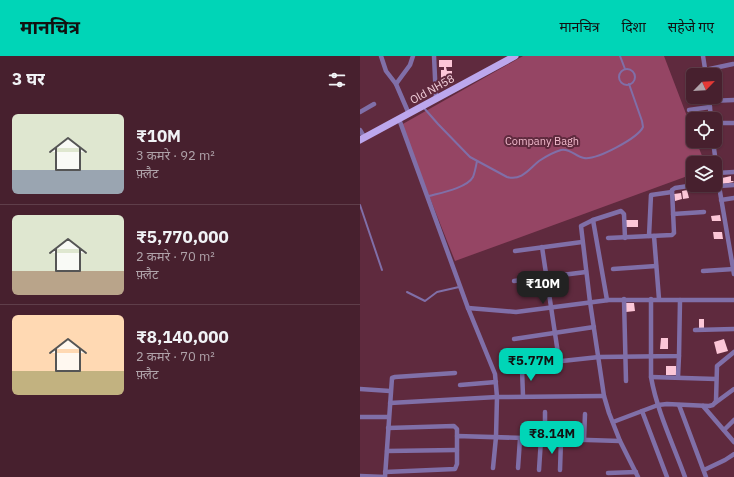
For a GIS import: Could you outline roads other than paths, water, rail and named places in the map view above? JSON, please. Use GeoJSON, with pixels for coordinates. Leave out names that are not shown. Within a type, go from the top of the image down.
{"type":"FeatureCollection","features":[{"type":"Feature","properties":{"kind":"main road","name":"Old NH58"},"geometry":{"type":"LineString","coordinates":[[363,135],[399,120],[408,113],[422,107],[508,56]]}},
{"type":"Feature","properties":{"kind":"main road","name":"Old NH58"},"geometry":{"type":"LineString","coordinates":[[363,135],[408,113],[515,56]]}},
{"type":"Feature","properties":{"kind":"street"},"geometry":{"type":"LineString","coordinates":[[381,56],[386,71],[396,84],[408,113]]}},
{"type":"Feature","properties":{"kind":"street"},"geometry":{"type":"LineString","coordinates":[[396,84],[410,65],[413,56]]}},
{"type":"Feature","properties":{"kind":"street"},"geometry":{"type":"LineString","coordinates":[[434,56],[436,98]]}},
{"type":"Feature","properties":{"kind":"street"},"geometry":{"type":"LineString","coordinates":[[703,56],[705,68]]}},
{"type":"Feature","properties":{"kind":"street"},"geometry":{"type":"LineString","coordinates":[[721,68],[733,64]]}},
{"type":"Feature","properties":{"kind":"street"},"geometry":{"type":"LineString","coordinates":[[722,100],[734,100]]}},
{"type":"Feature","properties":{"kind":"street"},"geometry":{"type":"LineString","coordinates":[[360,112],[374,104]]}},
{"type":"Feature","properties":{"kind":"street"},"geometry":{"type":"LineString","coordinates":[[710,104],[710,112]]}},
{"type":"Feature","properties":{"kind":"street"},"geometry":{"type":"LineString","coordinates":[[689,110],[710,107]]}},
{"type":"Feature","properties":{"kind":"street"},"geometry":{"type":"LineString","coordinates":[[399,120],[468,308],[493,369],[497,397],[496,437],[493,468]]}},
{"type":"Feature","properties":{"kind":"street"},"geometry":{"type":"LineString","coordinates":[[722,123],[734,123]]}},
{"type":"Feature","properties":{"kind":"street"},"geometry":{"type":"LineString","coordinates":[[722,173],[734,172]]}},
{"type":"Feature","properties":{"kind":"street"},"geometry":{"type":"LineString","coordinates":[[722,184],[734,185]]}},
{"type":"Feature","properties":{"kind":"street"},"geometry":{"type":"LineString","coordinates":[[659,299],[652,236],[651,195],[672,192],[675,188],[686,186]]}},
{"type":"Feature","properties":{"kind":"street"},"geometry":{"type":"LineString","coordinates":[[608,238],[670,236],[673,234],[672,192]]}},
{"type":"Feature","properties":{"kind":"street"},"geometry":{"type":"LineString","coordinates":[[719,192],[734,274]]}},
{"type":"Feature","properties":{"kind":"street"},"geometry":{"type":"LineString","coordinates":[[721,200],[734,198]]}},
{"type":"Feature","properties":{"kind":"street"},"geometry":{"type":"LineString","coordinates":[[625,238],[624,214],[621,211],[581,225],[590,302],[604,396],[612,422],[637,475]]}},
{"type":"Feature","properties":{"kind":"street"},"geometry":{"type":"LineString","coordinates":[[673,214],[704,212]]}},
{"type":"Feature","properties":{"kind":"street"},"geometry":{"type":"LineString","coordinates":[[593,220],[606,300]]}},
{"type":"Feature","properties":{"kind":"street"},"geometry":{"type":"LineString","coordinates":[[515,251],[582,242]]}},
{"type":"Feature","properties":{"kind":"street"},"geometry":{"type":"LineString","coordinates":[[542,247],[559,360]]}},
{"type":"Feature","properties":{"kind":"street"},"geometry":{"type":"LineString","coordinates":[[613,269],[656,266]]}},
{"type":"Feature","properties":{"kind":"street"},"geometry":{"type":"LineString","coordinates":[[703,271],[734,269]]}},
{"type":"Feature","properties":{"kind":"street"},"geometry":{"type":"LineString","coordinates":[[514,281],[586,272]]}},
{"type":"Feature","properties":{"kind":"street"},"geometry":{"type":"LineString","coordinates":[[651,299],[651,377],[654,393],[685,477]]}},
{"type":"Feature","properties":{"kind":"street"},"geometry":{"type":"LineString","coordinates":[[468,308],[516,312],[606,300],[734,300]]}},
{"type":"Feature","properties":{"kind":"street"},"geometry":{"type":"LineString","coordinates":[[624,300],[626,381]]}},
{"type":"Feature","properties":{"kind":"street"},"geometry":{"type":"LineString","coordinates":[[678,377],[680,300]]}},
{"type":"Feature","properties":{"kind":"street"},"geometry":{"type":"LineString","coordinates":[[514,339],[594,327]]}},
{"type":"Feature","properties":{"kind":"street"},"geometry":{"type":"LineString","coordinates":[[695,330],[734,329]]}},
{"type":"Feature","properties":{"kind":"street"},"geometry":{"type":"LineString","coordinates":[[715,403],[717,366],[734,352]]}},
{"type":"Feature","properties":{"kind":"street"},"geometry":{"type":"LineString","coordinates":[[523,396],[522,368],[524,365],[559,360],[599,357],[679,356]]}},
{"type":"Feature","properties":{"kind":"street"},"geometry":{"type":"LineString","coordinates":[[385,475],[390,391],[391,380],[393,377],[455,373]]}},
{"type":"Feature","properties":{"kind":"street"},"geometry":{"type":"LineString","coordinates":[[651,377],[716,379]]}},
{"type":"Feature","properties":{"kind":"street"},"geometry":{"type":"LineString","coordinates":[[460,385],[496,382]]}},
{"type":"Feature","properties":{"kind":"street"},"geometry":{"type":"LineString","coordinates":[[360,389],[390,391]]}},
{"type":"Feature","properties":{"kind":"street"},"geometry":{"type":"LineString","coordinates":[[612,422],[658,405],[709,406],[734,389]]}},
{"type":"Feature","properties":{"kind":"street"},"geometry":{"type":"LineString","coordinates":[[390,403],[523,396],[604,396]]}},
{"type":"Feature","properties":{"kind":"street"},"geometry":{"type":"LineString","coordinates":[[679,405],[706,477]]}},
{"type":"Feature","properties":{"kind":"street"},"geometry":{"type":"LineString","coordinates":[[703,406],[734,442]]}},
{"type":"Feature","properties":{"kind":"street"},"geometry":{"type":"LineString","coordinates":[[642,411],[667,477]]}},
{"type":"Feature","properties":{"kind":"street"},"geometry":{"type":"LineString","coordinates":[[539,470],[545,412]]}},
{"type":"Feature","properties":{"kind":"street"},"geometry":{"type":"LineString","coordinates":[[584,414],[584,440]]}},
{"type":"Feature","properties":{"kind":"street"},"geometry":{"type":"LineString","coordinates":[[360,418],[388,417]]}},
{"type":"Feature","properties":{"kind":"street"},"geometry":{"type":"LineString","coordinates":[[724,430],[734,420]]}},
{"type":"Feature","properties":{"kind":"street"},"geometry":{"type":"LineString","coordinates":[[360,476],[455,469],[457,429],[454,426],[388,428]]}},
{"type":"Feature","properties":{"kind":"street"},"geometry":{"type":"LineString","coordinates":[[457,436],[620,441]]}},
{"type":"Feature","properties":{"kind":"street"},"geometry":{"type":"LineString","coordinates":[[518,468],[520,439]]}},
{"type":"Feature","properties":{"kind":"street"},"geometry":{"type":"LineString","coordinates":[[560,440],[560,470]]}},
{"type":"Feature","properties":{"kind":"street"},"geometry":{"type":"LineString","coordinates":[[387,451],[457,450]]}},
{"type":"Feature","properties":{"kind":"street"},"geometry":{"type":"LineString","coordinates":[[704,470],[734,454]]}},
{"type":"Feature","properties":{"kind":"street"},"geometry":{"type":"LineString","coordinates":[[608,473],[637,475]]}},
{"type":"Feature","properties":{"kind":"lane"},"geometry":{"type":"LineString","coordinates":[[620,56],[625,69]]}},
{"type":"Feature","properties":{"kind":"lane"},"geometry":{"type":"LineString","coordinates":[[625,69],[630,69],[635,74],[633,81],[629,84],[624,84],[620,80],[620,75],[625,69]]}},
{"type":"Feature","properties":{"kind":"lane"},"geometry":{"type":"LineString","coordinates":[[422,107],[470,156],[512,178],[524,175],[544,158],[561,150],[566,150],[584,158],[591,158],[611,150],[639,133],[643,127],[629,84]]}},
{"type":"Feature","properties":{"kind":"lane"},"geometry":{"type":"LineString","coordinates":[[428,197],[468,182],[472,178],[477,161]]}},
{"type":"Feature","properties":{"kind":"lane"},"geometry":{"type":"LineString","coordinates":[[360,205],[382,270]]}},
{"type":"Feature","properties":{"kind":"lane"},"geometry":{"type":"LineString","coordinates":[[407,292],[425,301],[437,292],[461,287]]}},
{"type":"Feature","properties":{"kind":"park label","name":"Company Bagh"},"geometry":{"type":"Point","coordinates":[542,141]}}]}
